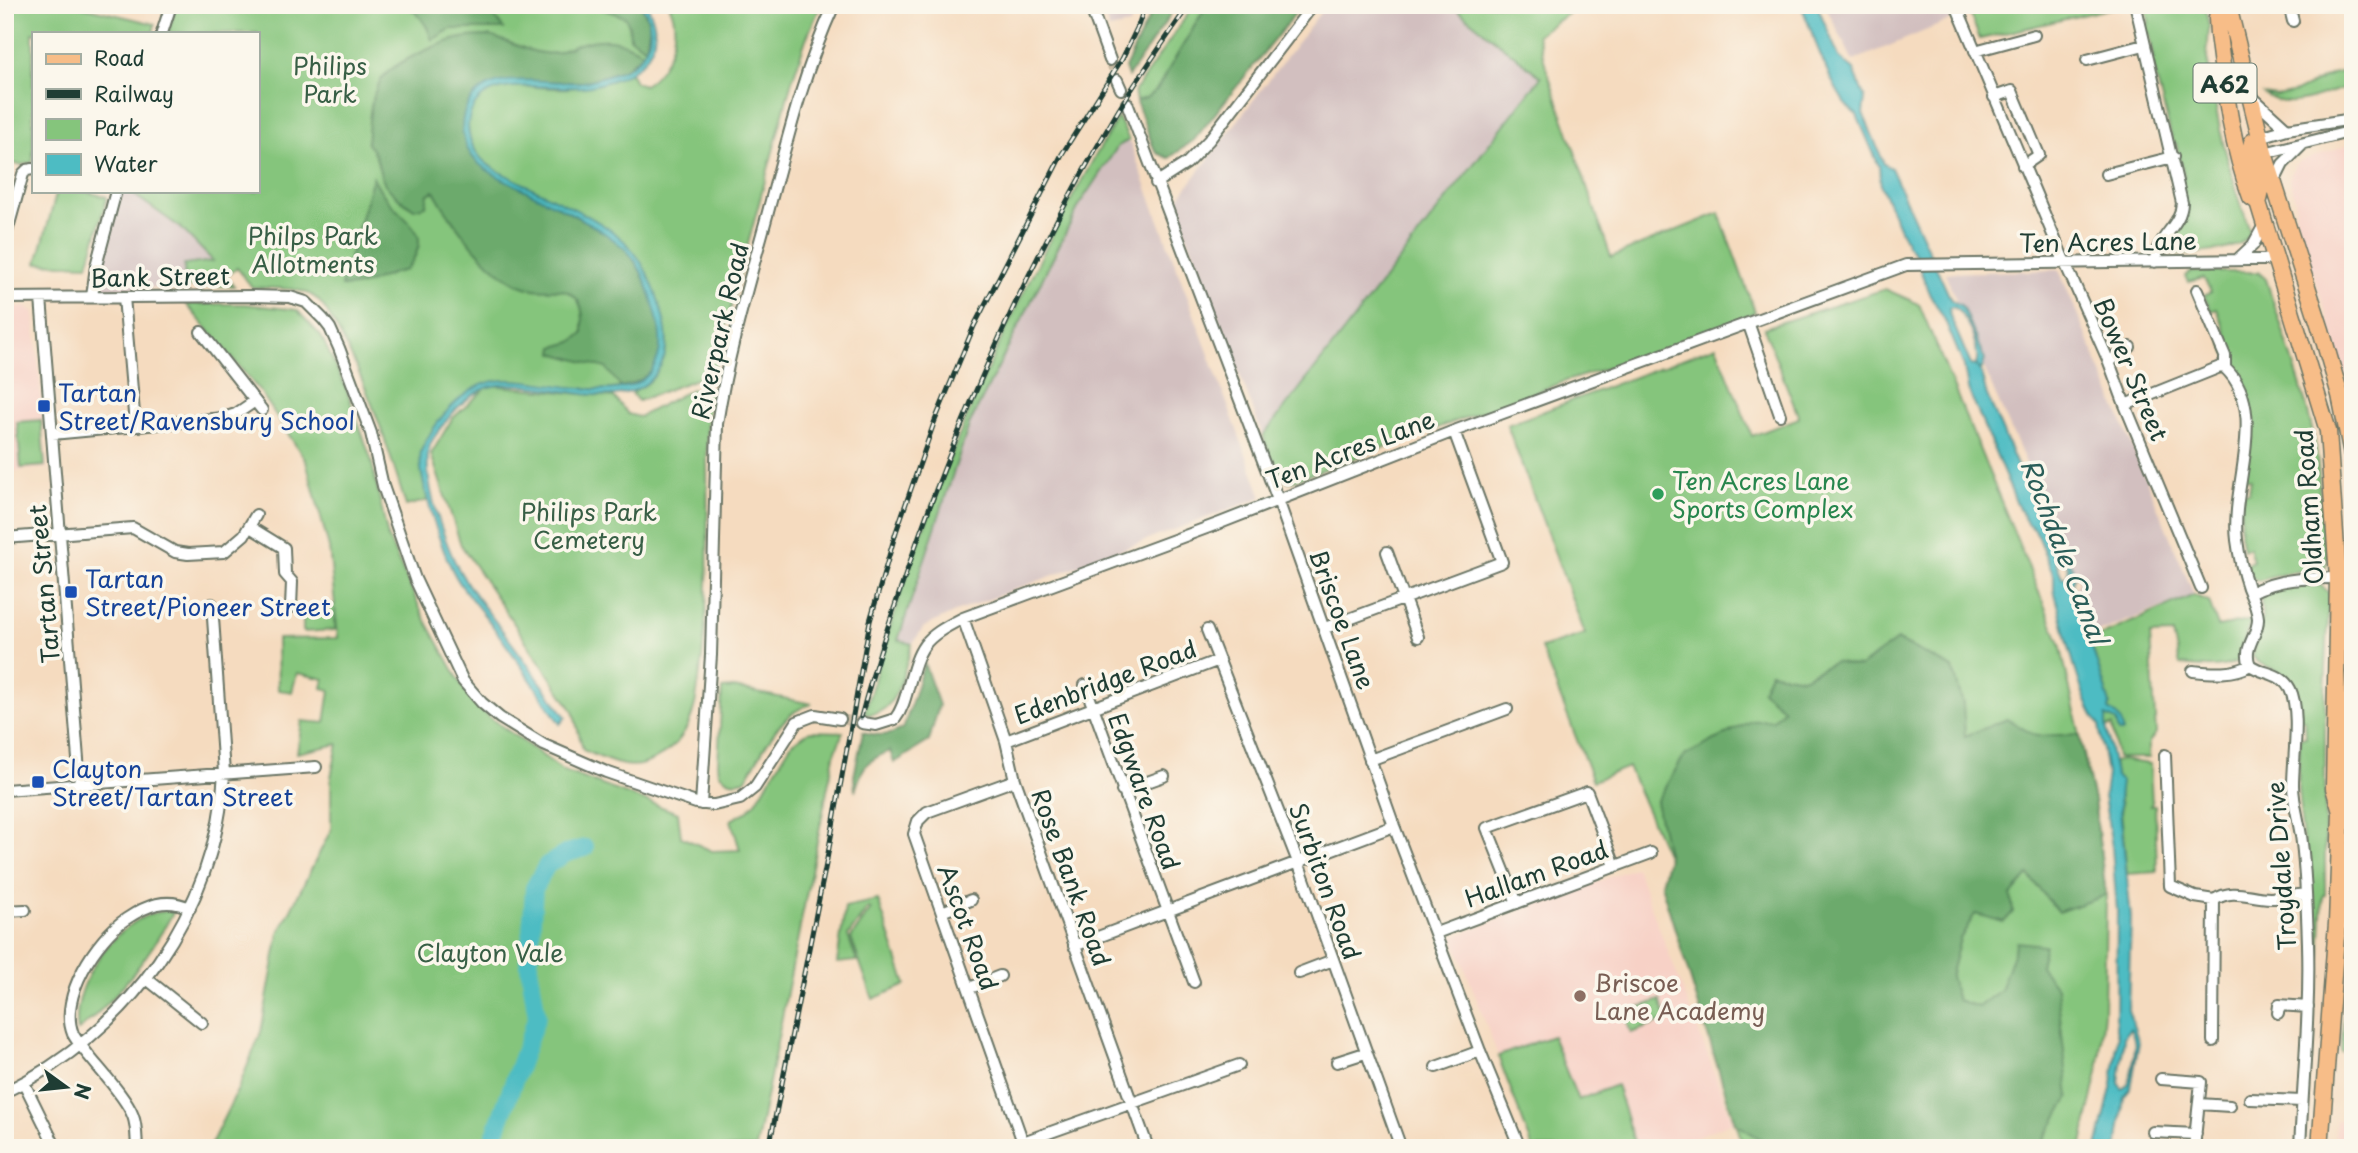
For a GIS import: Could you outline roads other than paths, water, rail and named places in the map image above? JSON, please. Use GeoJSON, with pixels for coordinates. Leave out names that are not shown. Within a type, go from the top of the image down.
{"type":"FeatureCollection","features":[{"type":"Feature","properties":{"kind":"highway","name":"Oldham Road"},"geometry":{"type":"LineString","coordinates":[[2221,5],[2230,15],[2260,137],[2251,156],[2262,193],[2258,202],[2328,431],[2348,577],[2345,763]]}},
{"type":"Feature","properties":{"kind":"highway","name":"Oldham Road"},"geometry":{"type":"LineString","coordinates":[[2221,5],[2217,18],[2218,34],[2231,128],[2251,156],[2274,181],[2340,395],[2353,459]]}},
{"type":"Feature","properties":{"kind":"highway"},"geometry":{"type":"LineString","coordinates":[[2276,256],[2295,250]]}},
{"type":"Feature","properties":{"kind":"highway","name":"Oldham Road"},"geometry":{"type":"LineString","coordinates":[[2320,1148],[2345,923],[2341,812],[2334,788],[2345,763],[2352,726],[2353,676]]}},
{"type":"Feature","properties":{"kind":"street"},"geometry":{"type":"LineString","coordinates":[[162,32],[171,5]]}},
{"type":"Feature","properties":{"kind":"street","name":"Riverpark Road"},"geometry":{"type":"LineString","coordinates":[[701,804],[712,655],[717,424],[722,392],[805,74],[834,5]]}},
{"type":"Feature","properties":{"kind":"street"},"geometry":{"type":"LineString","coordinates":[[1090,5],[1110,60]]}},
{"type":"Feature","properties":{"kind":"street"},"geometry":{"type":"LineString","coordinates":[[1156,183],[1187,163],[1209,140],[1313,5]]}},
{"type":"Feature","properties":{"kind":"street","name":"Bower Street"},"geometry":{"type":"LineString","coordinates":[[1956,5],[2109,362],[2201,588]]}},
{"type":"Feature","properties":{"kind":"street"},"geometry":{"type":"LineString","coordinates":[[2136,7],[2181,193],[2182,211],[2160,243],[2155,262]]}},
{"type":"Feature","properties":{"kind":"street"},"geometry":{"type":"LineString","coordinates":[[2278,17],[2291,13]]}},
{"type":"Feature","properties":{"kind":"street"},"geometry":{"type":"LineString","coordinates":[[1975,51],[2034,35]]}},
{"type":"Feature","properties":{"kind":"street"},"geometry":{"type":"LineString","coordinates":[[2087,60],[2144,45]]}},
{"type":"Feature","properties":{"kind":"street"},"geometry":{"type":"LineString","coordinates":[[1994,97],[2012,91],[2039,155],[2023,166]]}},
{"type":"Feature","properties":{"kind":"street"},"geometry":{"type":"LineString","coordinates":[[2251,95],[2287,129]]}},
{"type":"Feature","properties":{"kind":"street","name":"Briscoe Lane"},"geometry":{"type":"LineString","coordinates":[[1127,103],[1278,500],[1394,826],[1479,1051],[1520,1148]]}},
{"type":"Feature","properties":{"kind":"street"},"geometry":{"type":"LineString","coordinates":[[2260,137],[2287,129],[2353,119]]}},
{"type":"Feature","properties":{"kind":"street"},"geometry":{"type":"LineString","coordinates":[[2251,156],[2353,131]]}},
{"type":"Feature","properties":{"kind":"street"},"geometry":{"type":"LineString","coordinates":[[2274,181],[2283,164],[2302,145]]}},
{"type":"Feature","properties":{"kind":"street"},"geometry":{"type":"LineString","coordinates":[[2106,174],[2173,157]]}},
{"type":"Feature","properties":{"kind":"street"},"geometry":{"type":"LineString","coordinates":[[5,239],[28,172]]}},
{"type":"Feature","properties":{"kind":"street"},"geometry":{"type":"LineString","coordinates":[[92,298],[96,266],[116,192]]}},
{"type":"Feature","properties":{"kind":"street"},"geometry":{"type":"LineString","coordinates":[[2238,259],[2253,245],[2265,223]]}},
{"type":"Feature","properties":{"kind":"street","name":"Ten Acres Lane"},"geometry":{"type":"LineString","coordinates":[[862,723],[876,725],[895,719],[903,706],[924,643],[940,630],[963,618],[1454,431],[1749,325],[1906,265],[2265,260],[2276,256]]}},
{"type":"Feature","properties":{"kind":"street"},"geometry":{"type":"LineString","coordinates":[[2193,671],[2243,670],[2250,664],[2247,659],[2248,650],[2258,620],[2241,560],[2235,526],[2248,419],[2237,386],[2225,368],[2224,356],[2197,290]]}},
{"type":"Feature","properties":{"kind":"street"},"geometry":{"type":"LineString","coordinates":[[124,297],[135,425]]}},
{"type":"Feature","properties":{"kind":"street","name":"Bank Street"},"geometry":{"type":"LineString","coordinates":[[5,298],[290,297],[306,302],[323,319],[339,348],[371,433],[383,486],[415,579],[463,681],[500,718],[544,746],[606,772],[701,804]]}},
{"type":"Feature","properties":{"kind":"street","name":"Tartan Street"},"geometry":{"type":"LineString","coordinates":[[41,298],[80,784]]}},
{"type":"Feature","properties":{"kind":"street"},"geometry":{"type":"LineString","coordinates":[[1749,325],[1780,415]]}},
{"type":"Feature","properties":{"kind":"street"},"geometry":{"type":"LineString","coordinates":[[52,434],[230,416],[258,405],[201,332]]}},
{"type":"Feature","properties":{"kind":"street"},"geometry":{"type":"LineString","coordinates":[[2109,362],[2130,347]]}},
{"type":"Feature","properties":{"kind":"street"},"geometry":{"type":"LineString","coordinates":[[2125,405],[2220,367],[2225,368]]}},
{"type":"Feature","properties":{"kind":"street"},"geometry":{"type":"LineString","coordinates":[[1325,628],[1503,562],[1454,431]]}},
{"type":"Feature","properties":{"kind":"street"},"geometry":{"type":"LineString","coordinates":[[5,538],[133,527],[175,552],[224,552],[244,535],[256,515]]}},
{"type":"Feature","properties":{"kind":"street"},"geometry":{"type":"LineString","coordinates":[[250,527],[284,548],[285,574],[292,582],[290,607]]}},
{"type":"Feature","properties":{"kind":"street"},"geometry":{"type":"LineString","coordinates":[[1387,552],[1418,637]]}},
{"type":"Feature","properties":{"kind":"street"},"geometry":{"type":"LineString","coordinates":[[2250,593],[2289,579],[2348,577]]}},
{"type":"Feature","properties":{"kind":"street"},"geometry":{"type":"LineString","coordinates":[[5,1092],[57,1063],[114,1014],[147,979],[175,937],[190,908],[213,845],[224,773],[212,604]]}},
{"type":"Feature","properties":{"kind":"street","name":"Rose Bank Road"},"geometry":{"type":"LineString","coordinates":[[963,618],[1006,741],[1015,780],[1148,1148]]}},
{"type":"Feature","properties":{"kind":"street","name":"Surbiton Road"},"geometry":{"type":"LineString","coordinates":[[1208,630],[1298,862],[1400,1147]]}},
{"type":"Feature","properties":{"kind":"street","name":"Edenbridge Road"},"geometry":{"type":"LineString","coordinates":[[1006,741],[1219,660]]}},
{"type":"Feature","properties":{"kind":"street","name":"Troydale Drive"},"geometry":{"type":"LineString","coordinates":[[2250,664],[2281,678],[2293,698],[2293,786],[2302,840],[2308,1007],[2300,1148]]}},
{"type":"Feature","properties":{"kind":"street","name":"Edgware Road"},"geometry":{"type":"LineString","coordinates":[[1084,685],[1194,982]]}},
{"type":"Feature","properties":{"kind":"street"},"geometry":{"type":"LineString","coordinates":[[1370,760],[1507,709]]}},
{"type":"Feature","properties":{"kind":"street"},"geometry":{"type":"LineString","coordinates":[[701,804],[732,802],[747,795],[763,778],[797,722],[815,715],[840,719]]}},
{"type":"Feature","properties":{"kind":"street"},"geometry":{"type":"LineString","coordinates":[[2165,755],[2170,886],[2194,897],[2214,900],[2223,894],[2239,892],[2272,898],[2305,894]]}},
{"type":"Feature","properties":{"kind":"street"},"geometry":{"type":"LineString","coordinates":[[5,790],[316,767]]}},
{"type":"Feature","properties":{"kind":"street"},"geometry":{"type":"LineString","coordinates":[[1122,791],[1164,776]]}},
{"type":"Feature","properties":{"kind":"street","name":"Ascot Road"},"geometry":{"type":"LineString","coordinates":[[1015,780],[927,812],[918,821],[914,834],[1024,1145]]}},
{"type":"Feature","properties":{"kind":"street"},"geometry":{"type":"LineString","coordinates":[[1517,902],[1487,828],[1587,792],[1615,866]]}},
{"type":"Feature","properties":{"kind":"street"},"geometry":{"type":"LineString","coordinates":[[1074,946],[1394,826]]}},
{"type":"Feature","properties":{"kind":"street","name":"Hallam Road"},"geometry":{"type":"LineString","coordinates":[[1436,933],[1651,853]]}},
{"type":"Feature","properties":{"kind":"street"},"geometry":{"type":"LineString","coordinates":[[942,912],[971,900]]}},
{"type":"Feature","properties":{"kind":"street"},"geometry":{"type":"LineString","coordinates":[[2213,1041],[2214,900]]}},
{"type":"Feature","properties":{"kind":"street"},"geometry":{"type":"LineString","coordinates":[[137,1148],[135,1124],[130,1109],[73,1033],[72,1005],[82,970],[101,940],[132,915],[160,901],[179,903],[190,908]]}},
{"type":"Feature","properties":{"kind":"street"},"geometry":{"type":"LineString","coordinates":[[5,911],[25,910]]}},
{"type":"Feature","properties":{"kind":"street"},"geometry":{"type":"LineString","coordinates":[[1299,973],[1333,960]]}},
{"type":"Feature","properties":{"kind":"street"},"geometry":{"type":"LineString","coordinates":[[970,988],[1000,976]]}},
{"type":"Feature","properties":{"kind":"street"},"geometry":{"type":"LineString","coordinates":[[147,979],[202,1023]]}},
{"type":"Feature","properties":{"kind":"street"},"geometry":{"type":"LineString","coordinates":[[2278,1013],[2279,1005],[2308,1007]]}},
{"type":"Feature","properties":{"kind":"street"},"geometry":{"type":"LineString","coordinates":[[1436,1067],[1479,1051]]}},
{"type":"Feature","properties":{"kind":"street"},"geometry":{"type":"LineString","coordinates":[[1338,1062],[1365,1053]]}},
{"type":"Feature","properties":{"kind":"street"},"geometry":{"type":"LineString","coordinates":[[1024,1145],[1239,1065]]}},
{"type":"Feature","properties":{"kind":"street"},"geometry":{"type":"LineString","coordinates":[[2161,1079],[2201,1082],[2194,1148]]}},
{"type":"Feature","properties":{"kind":"street"},"geometry":{"type":"LineString","coordinates":[[24,1083],[55,1146]]}},
{"type":"Feature","properties":{"kind":"street"},"geometry":{"type":"LineString","coordinates":[[2250,1099],[2302,1101]]}},
{"type":"Feature","properties":{"kind":"street"},"geometry":{"type":"LineString","coordinates":[[2200,1104],[2230,1106]]}},
{"type":"Feature","properties":{"kind":"street"},"geometry":{"type":"LineString","coordinates":[[2153,1132],[2196,1134]]}},
{"type":"Feature","properties":{"kind":"water"},"geometry":{"type":"Polygon","coordinates":[[[641,5],[648,7],[654,36],[652,47],[643,62],[634,70],[601,84],[588,86],[523,86],[493,91],[481,98],[473,108],[468,127],[473,146],[488,165],[587,215],[612,231],[631,248],[650,279],[665,324],[666,348],[661,365],[643,386],[624,393],[579,394],[509,384],[489,387],[457,408],[433,439],[429,451],[428,466],[434,503],[452,556],[472,591],[566,717],[560,724],[455,575],[430,510],[422,476],[421,452],[431,432],[461,397],[490,382],[529,381],[599,390],[620,388],[638,383],[655,364],[660,343],[658,321],[645,279],[631,255],[587,222],[485,169],[467,149],[462,128],[467,106],[477,93],[489,86],[519,80],[583,82],[629,67],[638,60],[649,39],[649,21],[641,5]]]}},
{"type":"Feature","properties":{"kind":"water","name":"Rochdale Canal"},"geometry":{"type":"Polygon","coordinates":[[[1801,5],[1817,5],[1839,57],[1854,70],[1865,99],[1863,113],[1884,164],[1891,168],[1951,300],[1962,306],[1985,360],[1981,371],[1976,365],[1975,342],[1968,325],[1953,307],[1949,308],[1950,316],[1971,365],[1981,372],[1986,393],[2030,496],[2036,508],[2048,515],[2054,525],[2075,574],[2072,584],[2110,704],[2109,710],[2122,724],[2123,732],[2119,732],[2116,721],[2106,716],[2115,776],[2121,781],[2119,799],[2131,918],[2128,1010],[2139,1042],[2131,1088],[2124,1097],[2117,1148],[2097,1148],[2112,1084],[2118,1035],[2117,911],[2112,847],[2104,796],[2107,774],[2099,725],[2079,680],[2054,590],[2054,576],[2035,530],[2027,523],[2019,509],[1968,389],[1964,366],[1944,318],[1928,291],[1914,252],[1907,245],[1881,186],[1879,166],[1857,115],[1848,107],[1832,81],[1801,5]],[[2040,516],[2041,527],[2062,577],[2066,578],[2069,569],[2049,521],[2040,516]],[[2130,1029],[2124,1037],[2119,1083],[2122,1089],[2128,1085],[2134,1056],[2134,1041],[2130,1029]]]}},
{"type":"Feature","properties":{"kind":"waterway"},"geometry":{"type":"LineString","coordinates":[[490,1148],[537,1016],[529,966],[534,888],[547,865],[567,853],[585,848]]}},
{"type":"Feature","properties":{"kind":"tunnel"},"geometry":{"type":"LineString","coordinates":[[1110,60],[1117,80]]}},
{"type":"Feature","properties":{"kind":"tunnel"},"geometry":{"type":"LineString","coordinates":[[840,719],[862,723]]}},
{"type":"Feature","properties":{"kind":"railway"},"geometry":{"type":"LineString","coordinates":[[769,1148],[827,859],[870,621],[896,532],[934,423],[974,326],[1062,154],[1122,59],[1145,5]]}},
{"type":"Feature","properties":{"kind":"railway"},"geometry":{"type":"LineString","coordinates":[[861,717],[884,637],[932,501],[1003,330],[1029,274],[1087,165],[1126,98],[1189,5]]}},
{"type":"Feature","properties":{"kind":"place","name":"Tartan Street/Ravensbury School"},"geometry":{"type":"Point","coordinates":[44,406]}},
{"type":"Feature","properties":{"kind":"place","name":"Ten Acres Lane Sports Complex"},"geometry":{"type":"Point","coordinates":[1658,494]}},
{"type":"Feature","properties":{"kind":"place","name":"Tartan Street/Pioneer Street"},"geometry":{"type":"Point","coordinates":[71,592]}},
{"type":"Feature","properties":{"kind":"place","name":"Clayton Street/Tartan Street"},"geometry":{"type":"Point","coordinates":[38,782]}},
{"type":"Feature","properties":{"kind":"place","name":"Briscoe Lane Academy"},"geometry":{"type":"Point","coordinates":[1580,996]}},
{"type":"Feature","properties":{"kind":"park label","name":"Philips Park"},"geometry":{"type":"Point","coordinates":[330,79]}},
{"type":"Feature","properties":{"kind":"park label","name":"Philps Park Allotments"},"geometry":{"type":"Point","coordinates":[313,249]}},
{"type":"Feature","properties":{"kind":"park label","name":"Philips Park Cemetery"},"geometry":{"type":"Point","coordinates":[589,525]}},
{"type":"Feature","properties":{"kind":"park label","name":"Clayton Vale"},"geometry":{"type":"Point","coordinates":[490,952]}}]}
